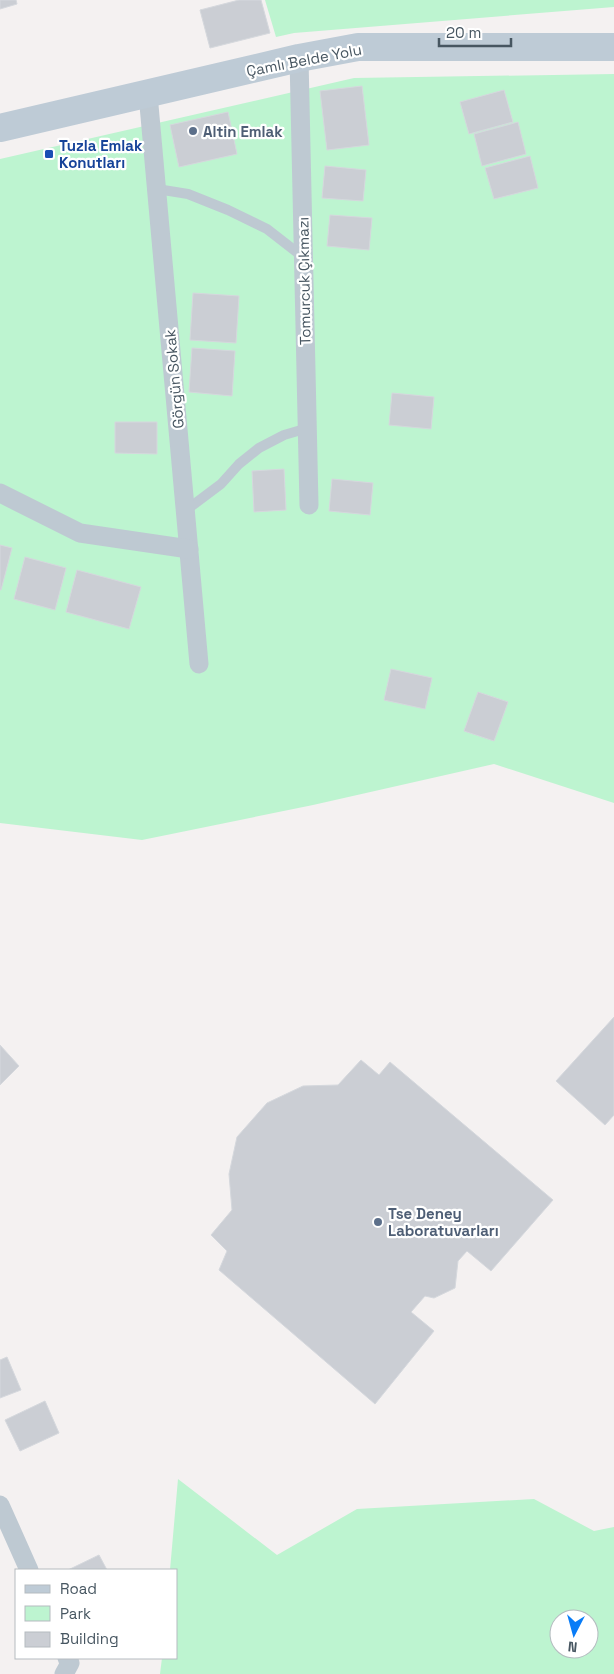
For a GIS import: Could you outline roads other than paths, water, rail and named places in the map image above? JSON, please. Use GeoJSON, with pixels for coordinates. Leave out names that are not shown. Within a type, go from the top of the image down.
{"type":"FeatureCollection","features":[{"type":"Feature","properties":{"kind":"street","name":"Çamlı Belde Yolu"},"geometry":{"type":"LineString","coordinates":[[0,128],[299,58],[358,47],[614,46]]}},
{"type":"Feature","properties":{"kind":"street","name":"Tomurcuk Çıkmazı"},"geometry":{"type":"LineString","coordinates":[[299,58],[309,505]]}},
{"type":"Feature","properties":{"kind":"street","name":"Görgün Sokak"},"geometry":{"type":"LineString","coordinates":[[148,94],[199,664]]}},
{"type":"Feature","properties":{"kind":"street"},"geometry":{"type":"LineString","coordinates":[[0,493],[80,532],[189,549]]}},
{"type":"Feature","properties":{"kind":"street"},"geometry":{"type":"LineString","coordinates":[[0,1505],[29,1569]]}},
{"type":"Feature","properties":{"kind":"lane"},"geometry":{"type":"LineString","coordinates":[[156,190],[188,194],[228,210],[266,229],[304,257]]}},
{"type":"Feature","properties":{"kind":"lane"},"geometry":{"type":"LineString","coordinates":[[185,511],[221,484],[239,464],[259,448],[284,435],[308,428]]}},
{"type":"Feature","properties":{"kind":"place","name":"Altin Emlak"},"geometry":{"type":"Point","coordinates":[193,131]}},
{"type":"Feature","properties":{"kind":"place","name":"Tuzla Emlak Konutları"},"geometry":{"type":"Point","coordinates":[49,154]}},
{"type":"Feature","properties":{"kind":"place","name":"Tse Deney Laboratuvarları"},"geometry":{"type":"Point","coordinates":[378,1222]}}]}
